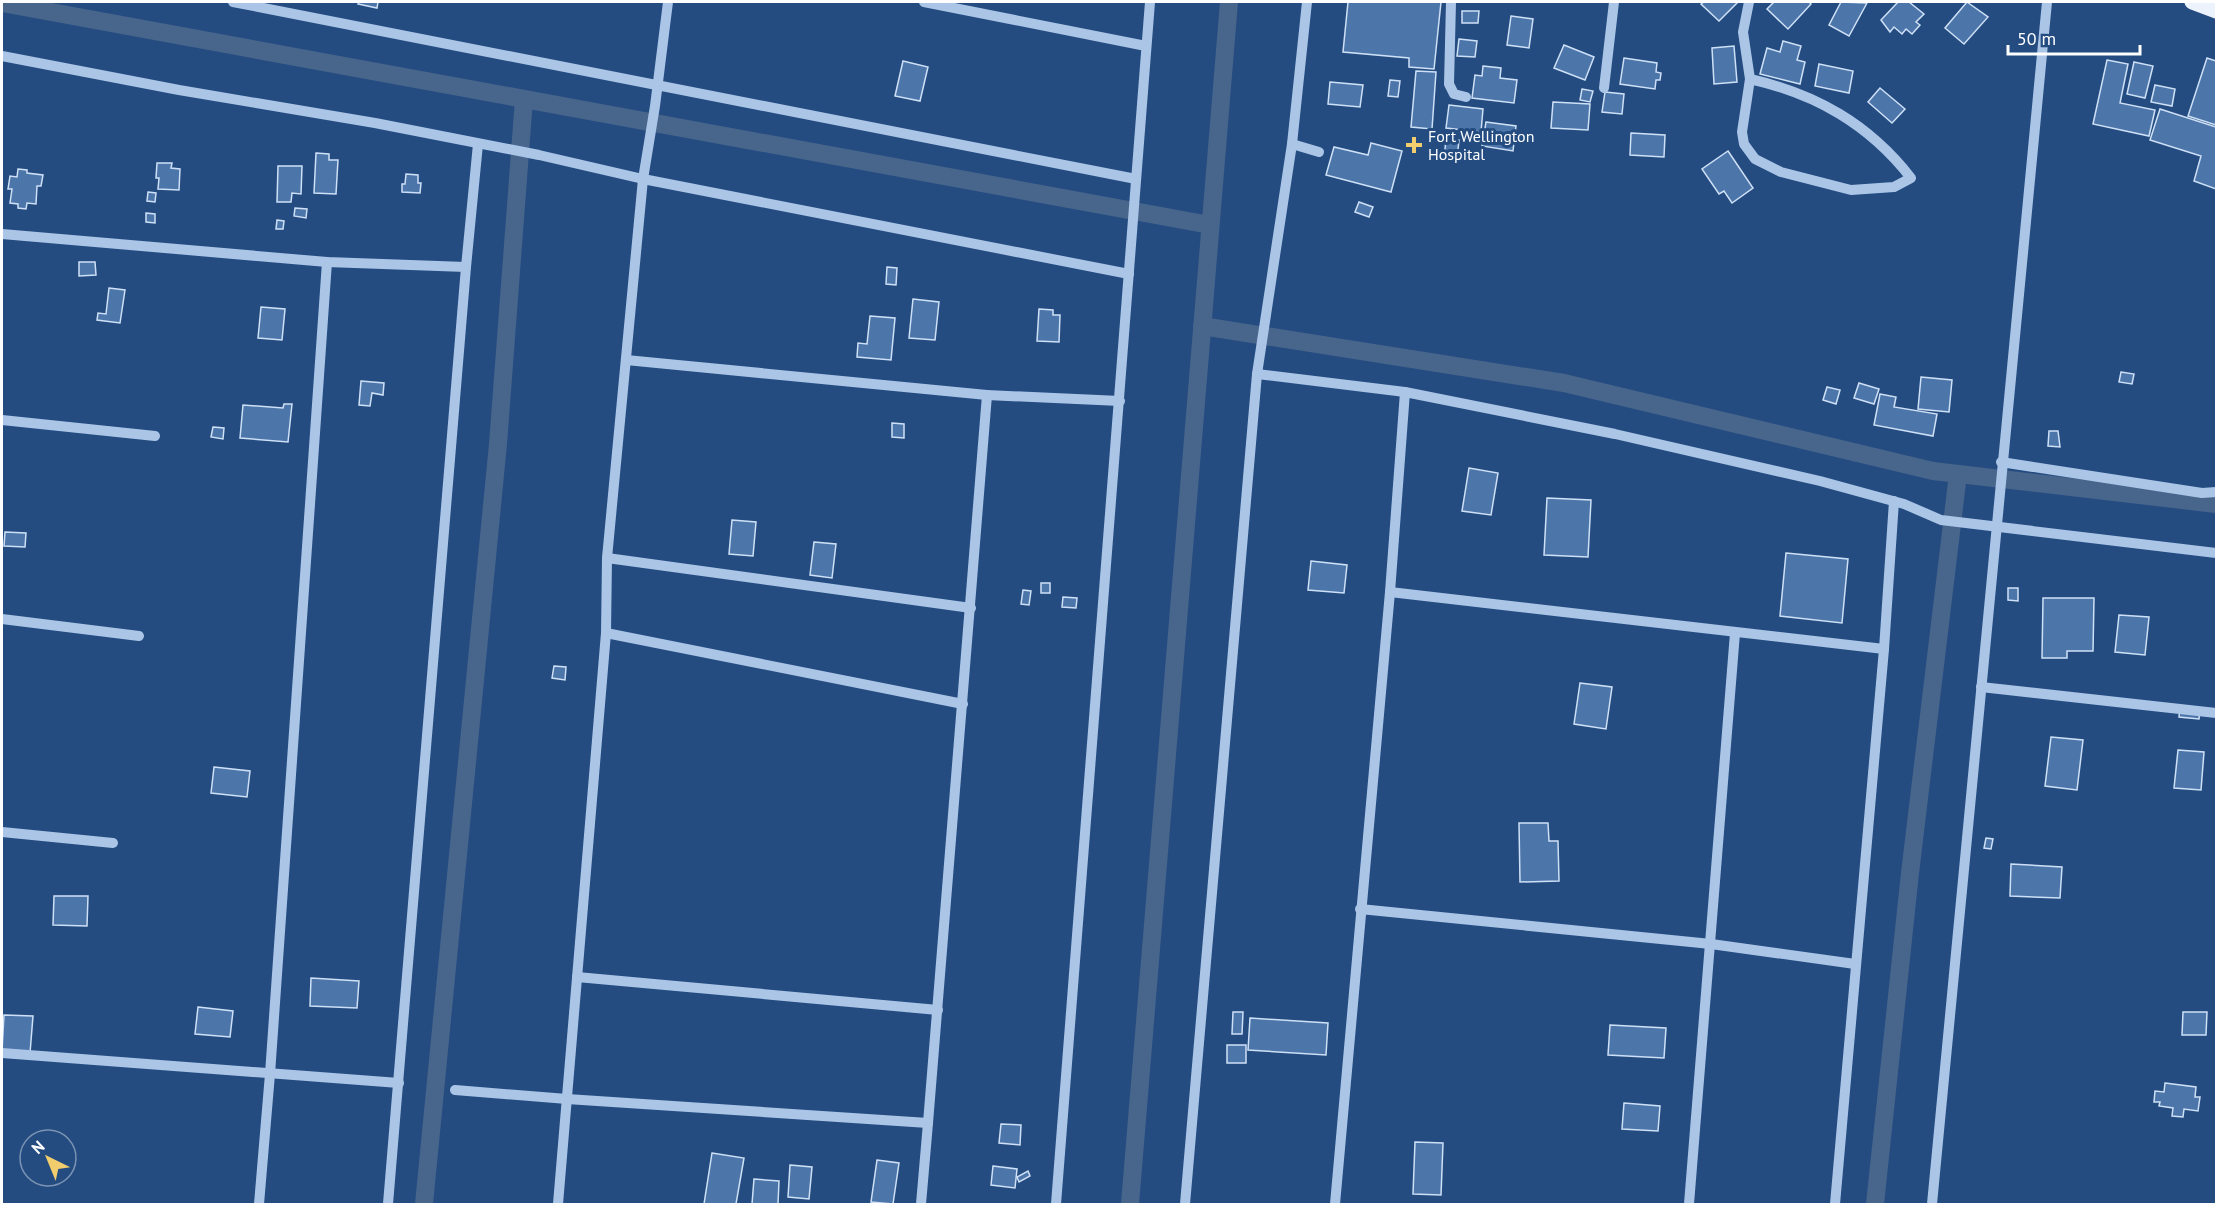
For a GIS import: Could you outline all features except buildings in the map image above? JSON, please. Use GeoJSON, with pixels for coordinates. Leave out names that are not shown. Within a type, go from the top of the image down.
{"type":"FeatureCollection","features":[{"type":"Feature","properties":{"kind":"main road"},"geometry":{"type":"LineString","coordinates":[[2192,2],[2217,11]]}},
{"type":"Feature","properties":{"kind":"street"},"geometry":{"type":"LineString","coordinates":[[233,2],[1136,179]]}},
{"type":"Feature","properties":{"kind":"street"},"geometry":{"type":"LineString","coordinates":[[558,1204],[606,633],[607,558],[643,179],[658,86],[668,2]]}},
{"type":"Feature","properties":{"kind":"street"},"geometry":{"type":"LineString","coordinates":[[924,2],[1146,46]]}},
{"type":"Feature","properties":{"kind":"street"},"geometry":{"type":"LineString","coordinates":[[1056,1204],[1150,2]]}},
{"type":"Feature","properties":{"kind":"street"},"geometry":{"type":"LineString","coordinates":[[1185,1204],[1257,374],[1292,144],[1307,2]]}},
{"type":"Feature","properties":{"kind":"street"},"geometry":{"type":"LineString","coordinates":[[1451,2],[1449,84],[1454,94],[1466,97]]}},
{"type":"Feature","properties":{"kind":"street"},"geometry":{"type":"LineString","coordinates":[[1604,88],[1614,2]]}},
{"type":"Feature","properties":{"kind":"street"},"geometry":{"type":"LineString","coordinates":[[1749,2],[1743,32],[1750,79],[1742,132],[1744,144],[1755,159],[1781,171],[1851,190],[1894,187],[1911,178],[1895,158],[1863,129],[1818,101],[1778,86],[1750,79]]}},
{"type":"Feature","properties":{"kind":"street"},"geometry":{"type":"LineString","coordinates":[[1932,1204],[2001,462],[2047,2]]}},
{"type":"Feature","properties":{"kind":"street"},"geometry":{"type":"LineString","coordinates":[[2,56],[179,90],[375,123],[539,155],[643,179],[1129,274]]}},
{"type":"Feature","properties":{"kind":"street"},"geometry":{"type":"LineString","coordinates":[[388,1204],[478,144]]}},
{"type":"Feature","properties":{"kind":"street"},"geometry":{"type":"LineString","coordinates":[[1292,144],[1318,152]]}},
{"type":"Feature","properties":{"kind":"street"},"geometry":{"type":"LineString","coordinates":[[2,234],[327,262],[466,267]]}},
{"type":"Feature","properties":{"kind":"street"},"geometry":{"type":"LineString","coordinates":[[259,1204],[327,262]]}},
{"type":"Feature","properties":{"kind":"street"},"geometry":{"type":"LineString","coordinates":[[626,360],[987,395],[1120,401]]}},
{"type":"Feature","properties":{"kind":"street"},"geometry":{"type":"LineString","coordinates":[[1257,374],[1405,392],[1615,434],[1820,481],[1894,501],[1941,520],[2217,553]]}},
{"type":"Feature","properties":{"kind":"street"},"geometry":{"type":"LineString","coordinates":[[1335,1204],[1390,592],[1405,392]]}},
{"type":"Feature","properties":{"kind":"street"},"geometry":{"type":"LineString","coordinates":[[921,1204],[987,395]]}},
{"type":"Feature","properties":{"kind":"street"},"geometry":{"type":"LineString","coordinates":[[2,420],[155,436]]}},
{"type":"Feature","properties":{"kind":"street"},"geometry":{"type":"LineString","coordinates":[[2001,462],[2202,493],[2217,492]]}},
{"type":"Feature","properties":{"kind":"street"},"geometry":{"type":"LineString","coordinates":[[1835,1204],[1884,649],[1894,501]]}},
{"type":"Feature","properties":{"kind":"street"},"geometry":{"type":"LineString","coordinates":[[607,558],[971,608]]}},
{"type":"Feature","properties":{"kind":"street"},"geometry":{"type":"LineString","coordinates":[[1390,592],[1884,649]]}},
{"type":"Feature","properties":{"kind":"street"},"geometry":{"type":"LineString","coordinates":[[2,620],[139,636]]}},
{"type":"Feature","properties":{"kind":"street"},"geometry":{"type":"LineString","coordinates":[[606,633],[963,704]]}},
{"type":"Feature","properties":{"kind":"street"},"geometry":{"type":"LineString","coordinates":[[1689,1204],[1735,633]]}},
{"type":"Feature","properties":{"kind":"street"},"geometry":{"type":"LineString","coordinates":[[1981,687],[2217,713]]}},
{"type":"Feature","properties":{"kind":"street"},"geometry":{"type":"LineString","coordinates":[[2,832],[113,843]]}},
{"type":"Feature","properties":{"kind":"street"},"geometry":{"type":"LineString","coordinates":[[1360,909],[1711,944],[1856,964]]}},
{"type":"Feature","properties":{"kind":"street"},"geometry":{"type":"LineString","coordinates":[[577,977],[938,1010]]}},
{"type":"Feature","properties":{"kind":"street"},"geometry":{"type":"LineString","coordinates":[[2,1053],[399,1083]]}},
{"type":"Feature","properties":{"kind":"street"},"geometry":{"type":"LineString","coordinates":[[455,1090],[567,1100],[928,1123]]}},
{"type":"Feature","properties":{"kind":"waterway"},"geometry":{"type":"LineString","coordinates":[[1130,1204],[1229,2]]}},
{"type":"Feature","properties":{"kind":"waterway"},"geometry":{"type":"LineString","coordinates":[[2,3],[1210,225]]}},
{"type":"Feature","properties":{"kind":"waterway"},"geometry":{"type":"LineString","coordinates":[[424,1204],[498,444],[524,99]]}},
{"type":"Feature","properties":{"kind":"waterway"},"geometry":{"type":"LineString","coordinates":[[1202,326],[1564,383],[1933,471],[2216,504]]}},
{"type":"Feature","properties":{"kind":"waterway"},"geometry":{"type":"LineString","coordinates":[[1875,1204],[1910,873],[1958,474]]}},
{"type":"Feature","properties":{"kind":"place","name":"Fort Wellington Hospital"},"geometry":{"type":"Point","coordinates":[1414,145]}}]}
